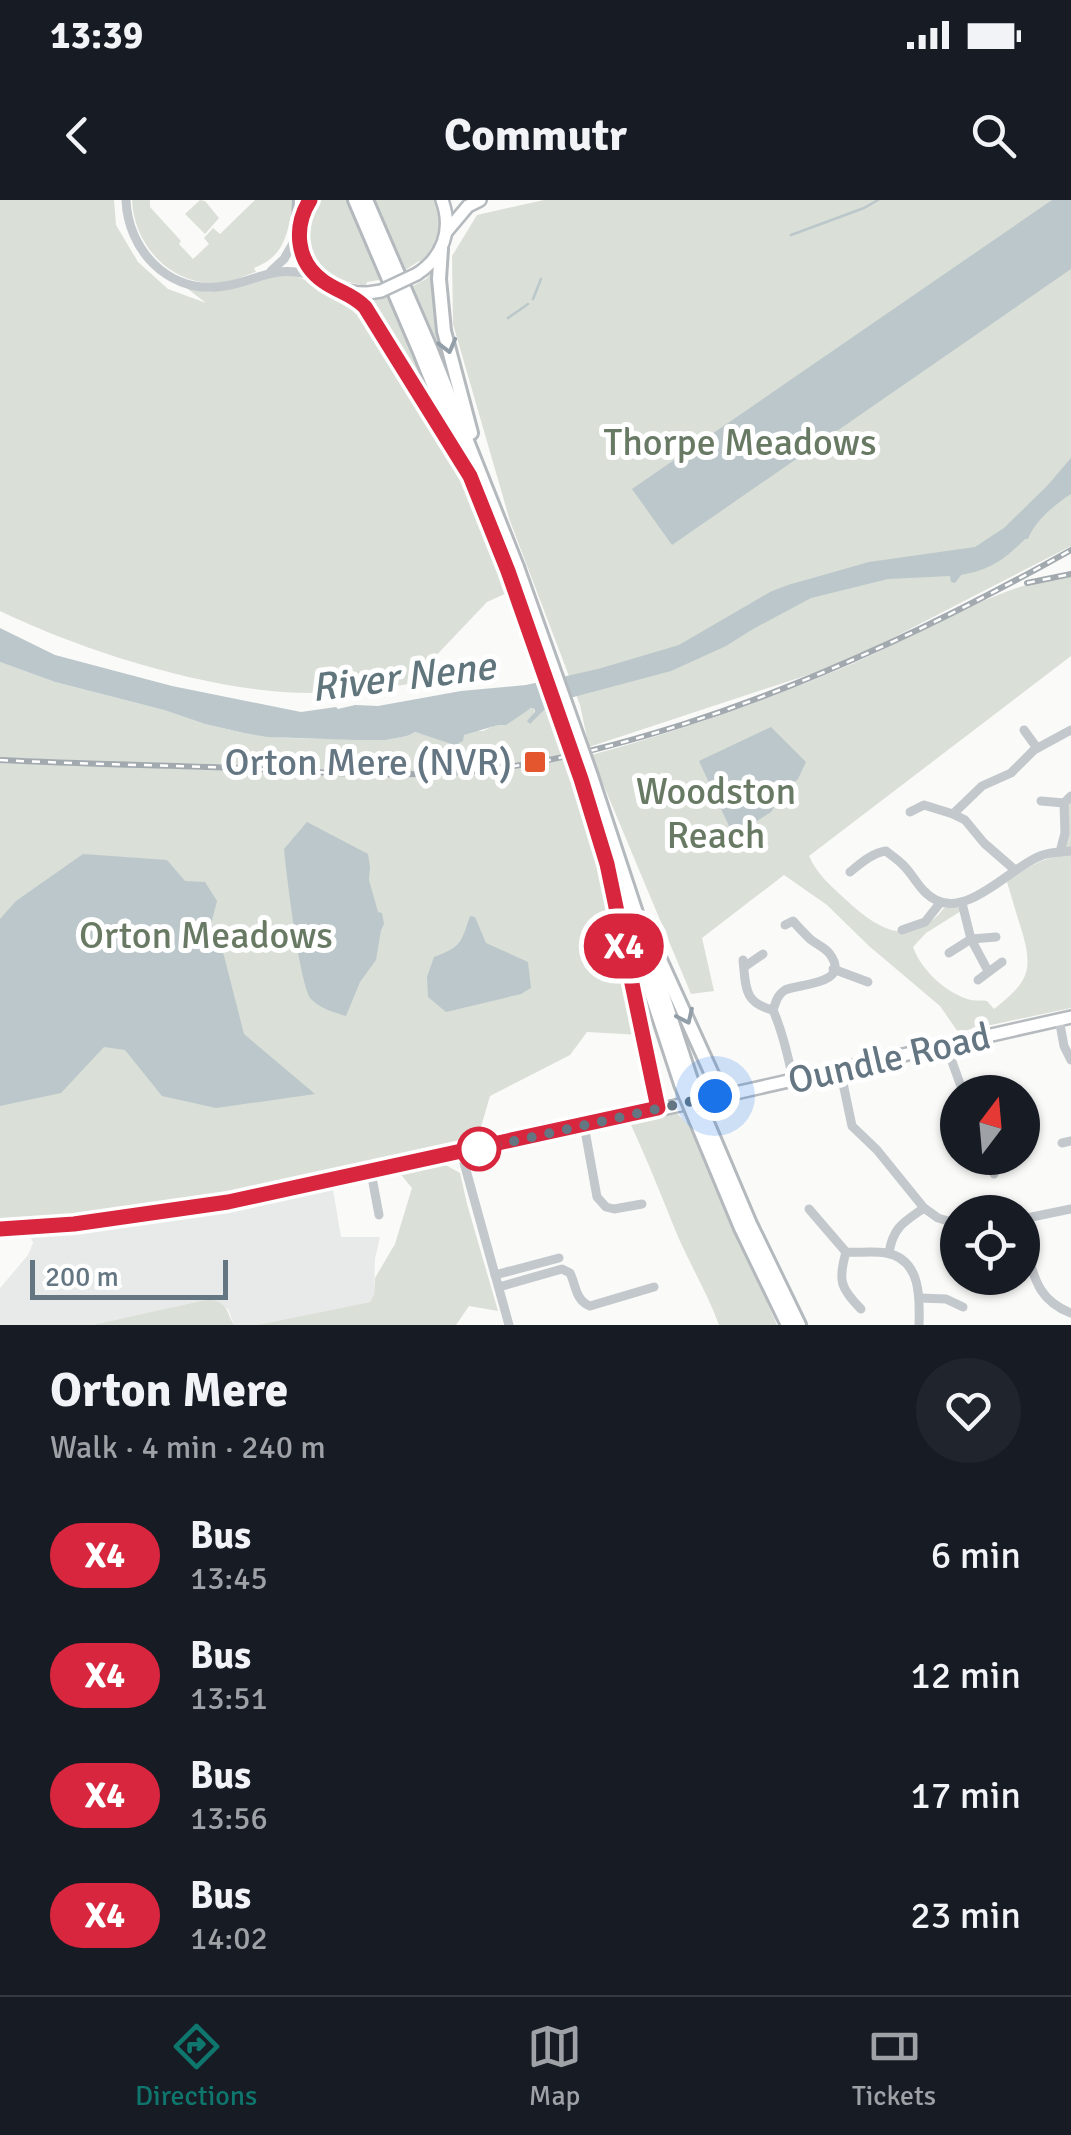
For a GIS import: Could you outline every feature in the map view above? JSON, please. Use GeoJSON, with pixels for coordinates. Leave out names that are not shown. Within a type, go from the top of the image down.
{"type":"FeatureCollection","features":[{"type":"Feature","properties":{"kind":"highway"},"geometry":{"type":"LineString","coordinates":[[300,227],[302,200]]}},
{"type":"Feature","properties":{"kind":"highway"},"geometry":{"type":"LineString","coordinates":[[355,200],[476,477]]}},
{"type":"Feature","properties":{"kind":"highway"},"geometry":{"type":"LineString","coordinates":[[366,200],[512,569],[686,1082],[741,1228],[788,1325]]}},
{"type":"Feature","properties":{"kind":"highway"},"geometry":{"type":"LineString","coordinates":[[441,249],[439,291],[444,330],[476,477]]}},
{"type":"Feature","properties":{"kind":"highway"},"geometry":{"type":"LineString","coordinates":[[345,291],[365,307],[476,477]]}},
{"type":"Feature","properties":{"kind":"highway"},"geometry":{"type":"LineString","coordinates":[[613,864],[721,1094]]}},
{"type":"Feature","properties":{"kind":"highway"},"geometry":{"type":"LineString","coordinates":[[613,864],[658,1108]]}},
{"type":"Feature","properties":{"kind":"highway"},"geometry":{"type":"LineString","coordinates":[[700,1119],[799,1325]]}},
{"type":"Feature","properties":{"kind":"main road"},"geometry":{"type":"LineString","coordinates":[[310,200],[300,227],[304,258],[319,278],[345,291],[368,293],[427,268],[441,249],[446,231],[442,200]]}},
{"type":"Feature","properties":{"kind":"main road"},"geometry":{"type":"LineString","coordinates":[[446,231],[468,206],[480,200]]}},
{"type":"Feature","properties":{"kind":"main road","name":"Oundle Road"},"geometry":{"type":"LineString","coordinates":[[0,1229],[74,1224],[193,1208],[584,1126],[1065,1018]]}},
{"type":"Feature","properties":{"kind":"street"},"geometry":{"type":"LineString","coordinates":[[126,200],[135,241],[149,260],[170,276],[194,285],[219,287],[268,272],[292,271],[319,278]]}},
{"type":"Feature","properties":{"kind":"street"},"geometry":{"type":"LineString","coordinates":[[268,272],[284,259],[300,227]]}},
{"type":"Feature","properties":{"kind":"street"},"geometry":{"type":"LineString","coordinates":[[1024,730],[1037,748]]}},
{"type":"Feature","properties":{"kind":"street"},"geometry":{"type":"LineString","coordinates":[[953,814],[982,786],[1012,773],[1037,748],[1071,730]]}},
{"type":"Feature","properties":{"kind":"street"},"geometry":{"type":"LineString","coordinates":[[850,872],[886,851],[940,903],[962,903],[1040,856],[1065,851],[1067,800],[1040,801]]}},
{"type":"Feature","properties":{"kind":"street"},"geometry":{"type":"LineString","coordinates":[[910,812],[924,805],[966,820],[984,843],[1016,870]]}},
{"type":"Feature","properties":{"kind":"street"},"geometry":{"type":"LineString","coordinates":[[902,930],[925,922],[940,903]]}},
{"type":"Feature","properties":{"kind":"street"},"geometry":{"type":"LineString","coordinates":[[962,903],[971,939],[988,971]]}},
{"type":"Feature","properties":{"kind":"street"},"geometry":{"type":"LineString","coordinates":[[785,925],[793,921],[834,962],[829,976],[818,984],[786,988],[777,997],[774,1010],[786,1040],[793,1080]]}},
{"type":"Feature","properties":{"kind":"street"},"geometry":{"type":"LineString","coordinates":[[950,953],[971,939],[996,937]]}},
{"type":"Feature","properties":{"kind":"street"},"geometry":{"type":"LineString","coordinates":[[763,954],[743,963],[746,990],[760,1007],[774,1010]]}},
{"type":"Feature","properties":{"kind":"street"},"geometry":{"type":"LineString","coordinates":[[978,980],[1002,962]]}},
{"type":"Feature","properties":{"kind":"street"},"geometry":{"type":"LineString","coordinates":[[833,969],[868,982]]}},
{"type":"Feature","properties":{"kind":"street"},"geometry":{"type":"LineString","coordinates":[[1065,1018],[1064,1046],[1071,1060]]}},
{"type":"Feature","properties":{"kind":"street"},"geometry":{"type":"LineString","coordinates":[[946,1045],[957,1075]]}},
{"type":"Feature","properties":{"kind":"street"},"geometry":{"type":"LineString","coordinates":[[840,1070],[852,1126],[878,1150],[924,1208],[940,1219]]}},
{"type":"Feature","properties":{"kind":"street"},"geometry":{"type":"LineString","coordinates":[[584,1126],[597,1196],[614,1209],[642,1204]]}},
{"type":"Feature","properties":{"kind":"street"},"geometry":{"type":"LineString","coordinates":[[461,1152],[509,1325]]}},
{"type":"Feature","properties":{"kind":"street"},"geometry":{"type":"LineString","coordinates":[[370,1172],[379,1215]]}},
{"type":"Feature","properties":{"kind":"street"},"geometry":{"type":"LineString","coordinates":[[889,1253],[891,1237],[902,1223],[924,1208]]}},
{"type":"Feature","properties":{"kind":"street"},"geometry":{"type":"LineString","coordinates":[[809,1210],[846,1252],[889,1253],[906,1262],[916,1277],[920,1298],[918,1325]]}},
{"type":"Feature","properties":{"kind":"street"},"geometry":{"type":"LineString","coordinates":[[1040,1216],[1071,1210]]}},
{"type":"Feature","properties":{"kind":"street"},"geometry":{"type":"LineString","coordinates":[[846,1252],[840,1273],[845,1293],[861,1309]]}},
{"type":"Feature","properties":{"kind":"street"},"geometry":{"type":"LineString","coordinates":[[495,1275],[559,1258]]}},
{"type":"Feature","properties":{"kind":"street"},"geometry":{"type":"LineString","coordinates":[[499,1288],[562,1269],[570,1273],[578,1296],[590,1306],[654,1287]]}},
{"type":"Feature","properties":{"kind":"street"},"geometry":{"type":"LineString","coordinates":[[1040,1288],[1050,1304],[1071,1313]]}},
{"type":"Feature","properties":{"kind":"street"},"geometry":{"type":"LineString","coordinates":[[920,1298],[946,1299],[963,1307]]}},
{"type":"Feature","properties":{"kind":"shaded area"},"geometry":{"type":"Polygon","coordinates":[[[1052,200],[1071,200],[1071,269],[672,545],[632,489],[1052,200]]]}},
{"type":"Feature","properties":{"kind":"shaded area"},"geometry":{"type":"Polygon","coordinates":[[[1071,458],[1071,494],[1046,514],[1028,539],[988,567],[961,575],[955,583],[950,576],[888,579],[811,598],[726,646],[671,671],[551,703],[530,724],[527,721],[535,712],[531,708],[506,725],[464,735],[463,741],[455,745],[415,732],[386,740],[244,733],[55,682],[0,662],[0,628],[55,655],[172,686],[301,712],[378,706],[461,691],[526,685],[679,645],[788,585],[869,562],[975,547],[1004,528],[1071,458]]]}},
{"type":"Feature","properties":{"kind":"shaded area"},"geometry":{"type":"Polygon","coordinates":[[[771,727],[806,762],[798,779],[783,792],[771,812],[757,821],[755,831],[735,839],[699,761],[771,727]]]}},
{"type":"Feature","properties":{"kind":"shaded area"},"geometry":{"type":"Polygon","coordinates":[[[307,822],[368,854],[369,880],[378,912],[382,913],[384,924],[376,960],[360,982],[346,1016],[311,999],[302,974],[284,849],[307,822]]]}},
{"type":"Feature","properties":{"kind":"shaded area"},"geometry":{"type":"Polygon","coordinates":[[[83,854],[167,860],[185,881],[205,882],[217,901],[211,924],[224,956],[244,1034],[315,1094],[216,1108],[162,1096],[125,1050],[104,1047],[61,1093],[0,1106],[0,919],[16,901],[83,854]]]}},
{"type":"Feature","properties":{"kind":"shaded area"},"geometry":{"type":"Polygon","coordinates":[[[470,916],[475,917],[486,943],[528,962],[531,988],[521,994],[446,1012],[428,997],[427,977],[434,957],[459,943],[470,916]]]}},
{"type":"Feature","properties":{"kind":"shaded area"},"geometry":{"type":"Polygon","coordinates":[[[333,1189],[341,1237],[380,1237],[370,1302],[257,1325],[234,1325],[228,1309],[210,1299],[92,1325],[0,1325],[0,1288],[28,1255],[33,1243],[29,1232],[229,1209],[333,1189]]]}},
{"type":"Feature","properties":{"kind":"green space"},"geometry":{"type":"Polygon","coordinates":[[[0,200],[114,200],[116,225],[138,262],[168,289],[206,303],[184,286],[210,292],[279,273],[344,296],[363,310],[464,477],[507,593],[487,602],[409,684],[322,693],[273,691],[193,678],[110,655],[0,611],[0,200]]]}},
{"type":"Feature","properties":{"kind":"green space"},"geometry":{"type":"Polygon","coordinates":[[[132,200],[150,200],[150,207],[193,259],[209,244],[204,238],[213,228],[220,234],[255,200],[294,200],[284,241],[273,256],[254,268],[256,272],[226,282],[207,283],[174,272],[149,249],[140,234],[132,200]]]}},
{"type":"Feature","properties":{"kind":"green space"},"geometry":{"type":"Polygon","coordinates":[[[200,200],[219,218],[205,234],[185,214],[200,200]]]}},
{"type":"Feature","properties":{"kind":"green space"},"geometry":{"type":"Polygon","coordinates":[[[316,200],[350,200],[385,279],[367,282],[366,286],[349,282],[320,268],[311,258],[303,233],[316,200]]]}},
{"type":"Feature","properties":{"kind":"green space"},"geometry":{"type":"Polygon","coordinates":[[[375,200],[439,200],[441,234],[423,264],[419,261],[404,271],[375,200]]]}},
{"type":"Feature","properties":{"kind":"green space","name":"Thorpe Meadows"},"geometry":{"type":"Polygon","coordinates":[[[544,200],[1071,200],[1071,546],[844,663],[589,747],[580,705],[510,521],[453,324],[452,256],[477,215],[544,200]]]}},
{"type":"Feature","properties":{"kind":"green space"},"geometry":{"type":"Polygon","coordinates":[[[437,267],[457,400],[411,287],[437,267]]]}},
{"type":"Feature","properties":{"kind":"green space"},"geometry":{"type":"Polygon","coordinates":[[[391,294],[453,439],[392,332],[368,299],[391,294]]]}},
{"type":"Feature","properties":{"kind":"green space","name":"Woodston Reach"},"geometry":{"type":"Polygon","coordinates":[[[1071,574],[1071,656],[809,856],[824,879],[881,926],[906,932],[919,929],[944,908],[960,909],[913,947],[922,964],[944,987],[971,1000],[987,1001],[994,1009],[1015,991],[1027,965],[1025,943],[1007,882],[1010,877],[1057,856],[1067,802],[1071,800],[1071,1008],[958,1032],[940,1006],[827,905],[784,875],[702,938],[714,991],[691,994],[591,755],[756,702],[852,664],[986,600],[1071,574]]]}},
{"type":"Feature","properties":{"kind":"green space","name":"Orton Meadows"},"geometry":{"type":"Polygon","coordinates":[[[0,662],[55,682],[205,724],[285,738],[386,740],[414,732],[454,743],[461,742],[422,730],[483,731],[535,709],[528,720],[548,705],[587,804],[641,1035],[587,1032],[570,1055],[490,1096],[476,1144],[224,1197],[91,1215],[0,1222],[0,662]]]}},
{"type":"Feature","properties":{"kind":"green space"},"geometry":{"type":"Polygon","coordinates":[[[677,1113],[693,1131],[777,1325],[719,1325],[630,1123],[677,1113]]]}},
{"type":"Feature","properties":{"kind":"green space"},"geometry":{"type":"Polygon","coordinates":[[[442,1163],[460,1173],[498,1311],[469,1306],[456,1325],[257,1325],[370,1302],[375,1278],[395,1244],[412,1188],[398,1171],[442,1163]]]}},
{"type":"Feature","properties":{"kind":"green space"},"geometry":{"type":"Polygon","coordinates":[[[210,1299],[224,1306],[234,1325],[92,1325],[210,1299]]]}},
{"type":"Feature","properties":{"kind":"waterway"},"geometry":{"type":"LineString","coordinates":[[791,235],[878,200]]}},
{"type":"Feature","properties":{"kind":"waterway"},"geometry":{"type":"LineString","coordinates":[[533,299],[541,279]]}},
{"type":"Feature","properties":{"kind":"waterway"},"geometry":{"type":"LineString","coordinates":[[508,318],[528,304]]}},
{"type":"Feature","properties":{"kind":"railway"},"geometry":{"type":"LineString","coordinates":[[0,760],[401,774],[467,772],[547,760],[661,731],[784,688],[930,624],[1071,550]]}},
{"type":"Feature","properties":{"kind":"railway"},"geometry":{"type":"LineString","coordinates":[[1027,583],[1071,574]]}},
{"type":"Feature","properties":{"kind":"bus line","name":"X4"},"geometry":{"type":"LineString","coordinates":[[0,1229],[74,1224],[228,1202],[658,1108],[597,826],[508,571],[470,476],[365,307],[319,278],[304,258],[299,227],[310,200]]}},
{"type":"Feature","properties":{"kind":"place","name":"Orton Mere (NVR)"},"geometry":{"type":"Point","coordinates":[535,762]}},
{"type":"Feature","properties":{"kind":"route"},"geometry":{"type":"LineString","coordinates":[[479,1149],[715,1096]]}},
{"type":"Feature","properties":{"kind":"water label","name":"River Nene"},"geometry":{"type":"Point","coordinates":[403,676]}}]}
